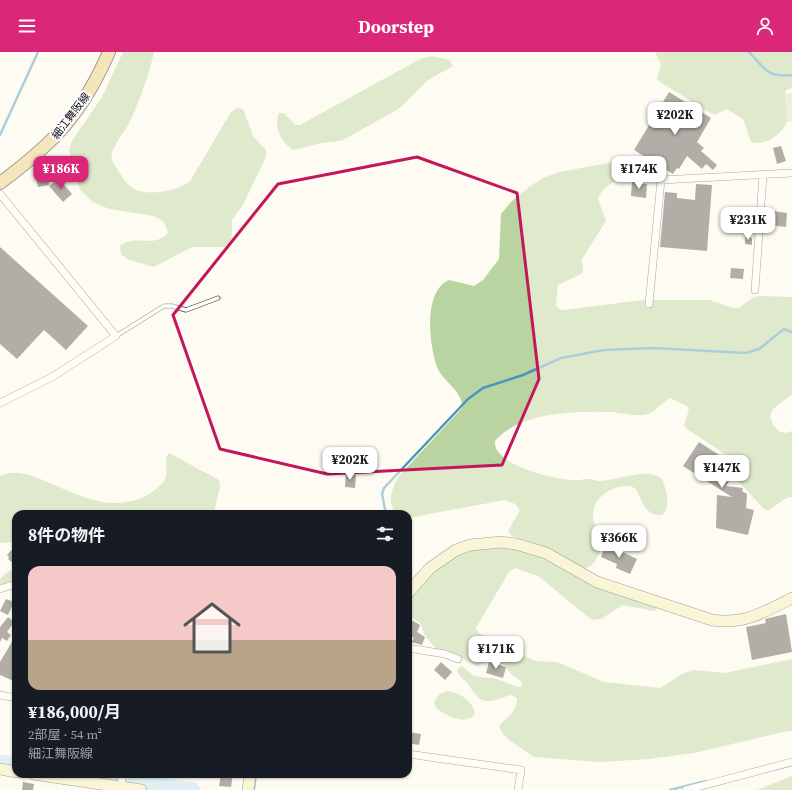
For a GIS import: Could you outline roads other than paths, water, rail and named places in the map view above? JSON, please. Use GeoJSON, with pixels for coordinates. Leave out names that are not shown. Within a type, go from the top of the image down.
{"type":"FeatureCollection","features":[{"type":"Feature","properties":{"kind":"main road","name":"細江舞阪線"},"geometry":{"type":"LineString","coordinates":[[0,183],[37,155],[67,125],[91,91],[109,52]]}},
{"type":"Feature","properties":{"kind":"street"},"geometry":{"type":"LineString","coordinates":[[649,304],[661,180],[792,173]]}},
{"type":"Feature","properties":{"kind":"street"},"geometry":{"type":"LineString","coordinates":[[755,290],[762,175]]}},
{"type":"Feature","properties":{"kind":"street"},"geometry":{"type":"LineString","coordinates":[[0,194],[116,336],[52,376],[0,403]]}},
{"type":"Feature","properties":{"kind":"street"},"geometry":{"type":"LineString","coordinates":[[412,588],[430,568],[456,550],[470,545],[501,542],[524,546],[546,553],[597,582],[712,620],[730,622],[747,620],[763,614],[792,598]]}},
{"type":"Feature","properties":{"kind":"street"},"geometry":{"type":"LineString","coordinates":[[0,589],[12,585]]}},
{"type":"Feature","properties":{"kind":"street"},"geometry":{"type":"LineString","coordinates":[[412,649],[445,654],[458,659]]}},
{"type":"Feature","properties":{"kind":"street"},"geometry":{"type":"LineString","coordinates":[[0,695],[12,697]]}},
{"type":"Feature","properties":{"kind":"street"},"geometry":{"type":"LineString","coordinates":[[412,755],[521,770],[518,790]]}},
{"type":"Feature","properties":{"kind":"street"},"geometry":{"type":"LineString","coordinates":[[686,790],[792,762]]}},
{"type":"Feature","properties":{"kind":"street"},"geometry":{"type":"LineString","coordinates":[[0,769],[12,771]]}},
{"type":"Feature","properties":{"kind":"street"},"geometry":{"type":"LineString","coordinates":[[53,778],[92,786],[122,780],[141,790]]}},
{"type":"Feature","properties":{"kind":"street"},"geometry":{"type":"LineString","coordinates":[[248,790],[250,778]]}},
{"type":"Feature","properties":{"kind":"lane"},"geometry":{"type":"LineString","coordinates":[[116,336],[164,306],[172,306],[186,310],[218,298]]}},
{"type":"Feature","properties":{"kind":"waterway"},"geometry":{"type":"LineString","coordinates":[[0,135],[38,52]]}},
{"type":"Feature","properties":{"kind":"waterway"},"geometry":{"type":"LineString","coordinates":[[749,52],[767,71],[783,76],[792,75]]}},
{"type":"Feature","properties":{"kind":"waterway"},"geometry":{"type":"LineString","coordinates":[[385,510],[382,494],[384,488],[468,399],[483,388],[523,375],[561,358],[604,350],[653,348],[746,353],[759,349],[784,329],[792,332]]}},
{"type":"Feature","properties":{"kind":"waterway"},"geometry":{"type":"LineString","coordinates":[[0,762],[12,764]]}},
{"type":"Feature","properties":{"kind":"waterway"},"geometry":{"type":"LineString","coordinates":[[112,778],[193,790]]}},
{"type":"Feature","properties":{"kind":"waterway"},"geometry":{"type":"LineString","coordinates":[[254,789],[255,778]]}},
{"type":"Feature","properties":{"kind":"waterway"},"geometry":{"type":"LineString","coordinates":[[670,790],[706,781]]}}]}
